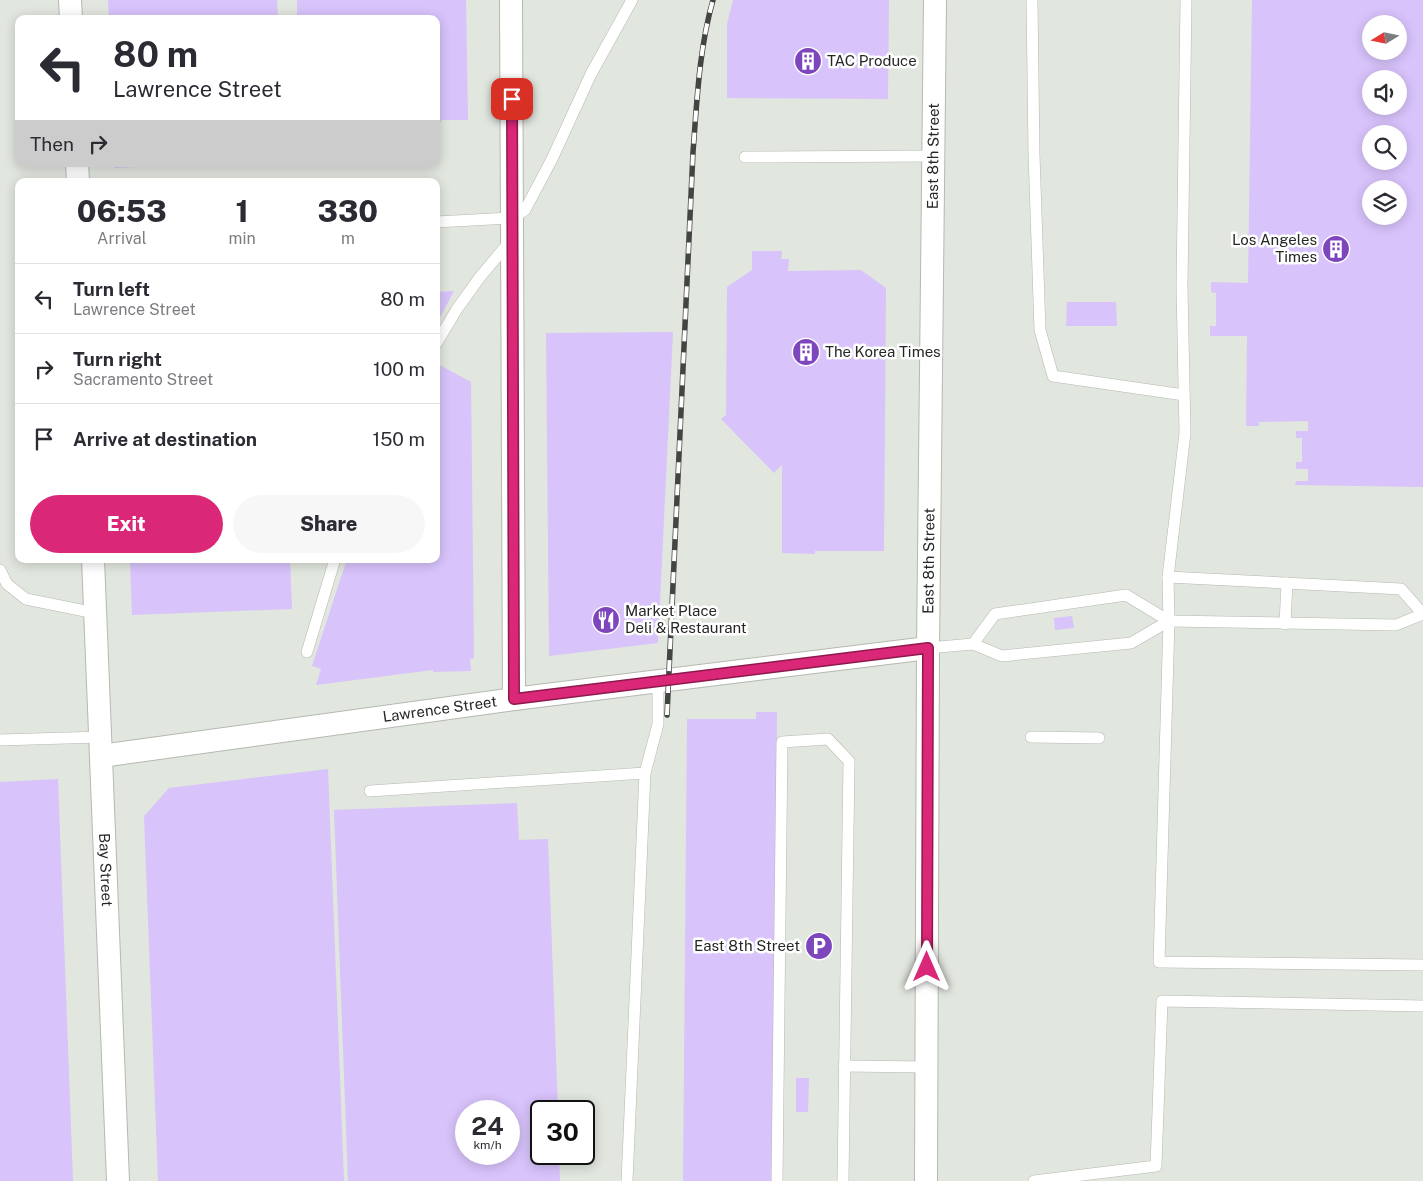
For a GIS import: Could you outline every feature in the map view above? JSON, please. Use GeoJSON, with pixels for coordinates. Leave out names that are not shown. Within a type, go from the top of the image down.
{"type":"FeatureCollection","features":[{"type":"Feature","properties":{"kind":"street"},"geometry":{"type":"LineString","coordinates":[[70,0],[71,15]]}},
{"type":"Feature","properties":{"kind":"street"},"geometry":{"type":"LineString","coordinates":[[511,0],[514,699]]}},
{"type":"Feature","properties":{"kind":"street","name":"East 8th Street"},"geometry":{"type":"LineString","coordinates":[[926,1181],[928,648],[935,0]]}},
{"type":"Feature","properties":{"kind":"street","name":"Bay Street"},"geometry":{"type":"LineString","coordinates":[[93,563],[118,1181]]}},
{"type":"Feature","properties":{"kind":"street","name":"Lawrence Street"},"geometry":{"type":"LineString","coordinates":[[101,746],[658,682],[928,648]]}},
{"type":"Feature","properties":{"kind":"lane"},"geometry":{"type":"LineString","coordinates":[[440,337],[457,309],[525,210],[552,159],[591,74],[632,0]]}},
{"type":"Feature","properties":{"kind":"lane"},"geometry":{"type":"LineString","coordinates":[[1032,0],[1034,154],[1040,330],[1053,376],[1184,395]]}},
{"type":"Feature","properties":{"kind":"lane"},"geometry":{"type":"LineString","coordinates":[[1186,0],[1182,287],[1185,433],[1168,577],[1169,621],[1160,962],[1423,965]]}},
{"type":"Feature","properties":{"kind":"lane"},"geometry":{"type":"LineString","coordinates":[[745,157],[934,156]]}},
{"type":"Feature","properties":{"kind":"lane"},"geometry":{"type":"LineString","coordinates":[[440,222],[512,228]]}},
{"type":"Feature","properties":{"kind":"lane"},"geometry":{"type":"LineString","coordinates":[[307,652],[334,563]]}},
{"type":"Feature","properties":{"kind":"lane"},"geometry":{"type":"LineString","coordinates":[[0,570],[7,584],[26,599],[95,613]]}},
{"type":"Feature","properties":{"kind":"lane"},"geometry":{"type":"LineString","coordinates":[[973,644],[995,614],[1126,595],[1169,621],[1396,625],[1423,614],[1401,588],[1168,577]]}},
{"type":"Feature","properties":{"kind":"lane"},"geometry":{"type":"LineString","coordinates":[[1285,624],[1287,583]]}},
{"type":"Feature","properties":{"kind":"lane"},"geometry":{"type":"LineString","coordinates":[[928,648],[973,644],[1002,656],[1131,643],[1169,621]]}},
{"type":"Feature","properties":{"kind":"lane"},"geometry":{"type":"LineString","coordinates":[[627,1181],[645,773],[658,724],[658,682]]}},
{"type":"Feature","properties":{"kind":"lane"},"geometry":{"type":"LineString","coordinates":[[1031,737],[1099,738]]}},
{"type":"Feature","properties":{"kind":"lane"},"geometry":{"type":"LineString","coordinates":[[0,740],[101,746]]}},
{"type":"Feature","properties":{"kind":"lane"},"geometry":{"type":"LineString","coordinates":[[777,1181],[782,742],[828,740],[849,761],[843,1181]]}},
{"type":"Feature","properties":{"kind":"lane"},"geometry":{"type":"LineString","coordinates":[[370,791],[645,773]]}},
{"type":"Feature","properties":{"kind":"lane"},"geometry":{"type":"LineString","coordinates":[[1034,1181],[1156,1166],[1162,1001],[1423,1006]]}},
{"type":"Feature","properties":{"kind":"lane"},"geometry":{"type":"LineString","coordinates":[[844,1066],[926,1067]]}},
{"type":"Feature","properties":{"kind":"building"},"geometry":{"type":"Polygon","coordinates":[[[108,0],[277,0],[278,15],[109,15],[108,0]]]}},
{"type":"Feature","properties":{"kind":"building"},"geometry":{"type":"Polygon","coordinates":[[[297,0],[466,0],[468,120],[441,120],[440,122],[440,15],[297,15],[297,0]]]}},
{"type":"Feature","properties":{"kind":"building","name":"TAC Produce"},"geometry":{"type":"Polygon","coordinates":[[[733,0],[889,0],[888,99],[727,98],[727,24],[733,0]]]}},
{"type":"Feature","properties":{"kind":"building","name":"Los Angeles Times"},"geometry":{"type":"Polygon","coordinates":[[[1252,0],[1423,0],[1423,487],[1295,485],[1296,481],[1308,481],[1308,469],[1296,469],[1296,462],[1302,462],[1302,438],[1296,438],[1296,431],[1308,431],[1308,421],[1258,422],[1259,426],[1246,426],[1247,336],[1210,336],[1210,326],[1216,326],[1216,293],[1211,292],[1211,282],[1248,283],[1252,0]]]}},
{"type":"Feature","properties":{"kind":"building","name":"The Korea Times"},"geometry":{"type":"Polygon","coordinates":[[[752,251],[782,251],[781,259],[789,259],[788,271],[861,270],[886,288],[884,551],[815,551],[815,554],[782,553],[782,465],[774,473],[721,419],[726,415],[727,287],[752,270],[752,251]]]}},
{"type":"Feature","properties":{"kind":"building"},"geometry":{"type":"Polygon","coordinates":[[[454,291],[440,317],[440,292],[454,291]]]}},
{"type":"Feature","properties":{"kind":"building"},"geometry":{"type":"Polygon","coordinates":[[[1067,302],[1116,302],[1117,326],[1066,326],[1067,302]]]}},
{"type":"Feature","properties":{"kind":"building"},"geometry":{"type":"Polygon","coordinates":[[[673,332],[658,643],[549,656],[546,333],[673,332]]]}},
{"type":"Feature","properties":{"kind":"building"},"geometry":{"type":"Polygon","coordinates":[[[440,365],[471,382],[474,658],[470,659],[471,671],[433,672],[433,670],[316,685],[321,669],[312,666],[346,563],[440,563],[440,365]]]}},
{"type":"Feature","properties":{"kind":"building"},"geometry":{"type":"Polygon","coordinates":[[[130,563],[290,563],[292,609],[132,615],[130,563]]]}},
{"type":"Feature","properties":{"kind":"building"},"geometry":{"type":"Polygon","coordinates":[[[1072,616],[1074,628],[1055,630],[1054,618],[1072,616]]]}},
{"type":"Feature","properties":{"kind":"building"},"geometry":{"type":"Polygon","coordinates":[[[756,712],[777,712],[773,1181],[683,1181],[687,719],[756,719],[756,712]]]}},
{"type":"Feature","properties":{"kind":"building"},"geometry":{"type":"Polygon","coordinates":[[[328,769],[344,1181],[158,1181],[144,816],[169,788],[328,769]]]}},
{"type":"Feature","properties":{"kind":"building"},"geometry":{"type":"Polygon","coordinates":[[[58,779],[73,1181],[0,1181],[0,782],[58,779]]]}},
{"type":"Feature","properties":{"kind":"building"},"geometry":{"type":"Polygon","coordinates":[[[517,803],[519,840],[548,839],[558,1100],[530,1100],[530,1165],[559,1165],[560,1181],[348,1181],[334,810],[517,803]]]}},
{"type":"Feature","properties":{"kind":"building"},"geometry":{"type":"Polygon","coordinates":[[[796,1078],[809,1078],[808,1112],[796,1112],[796,1078]]]}},
{"type":"Feature","properties":{"kind":"railway"},"geometry":{"type":"LineString","coordinates":[[667,715],[693,152],[697,94],[708,19],[713,0]]}},
{"type":"Feature","properties":{"kind":"place","name":"TAC Produce"},"geometry":{"type":"Point","coordinates":[808,61]}},
{"type":"Feature","properties":{"kind":"place","name":"Los Angeles Times"},"geometry":{"type":"Point","coordinates":[1336,249]}},
{"type":"Feature","properties":{"kind":"place","name":"The Korea Times"},"geometry":{"type":"Point","coordinates":[806,352]}},
{"type":"Feature","properties":{"kind":"place","name":"Market Place Deli & Restaurant"},"geometry":{"type":"Point","coordinates":[606,620]}},
{"type":"Feature","properties":{"kind":"place","name":"East 8th Street"},"geometry":{"type":"Point","coordinates":[819,946]}},
{"type":"Feature","properties":{"kind":"route"},"geometry":{"type":"LineString","coordinates":[[512,99],[514,699],[928,648],[927,967]]}}]}
